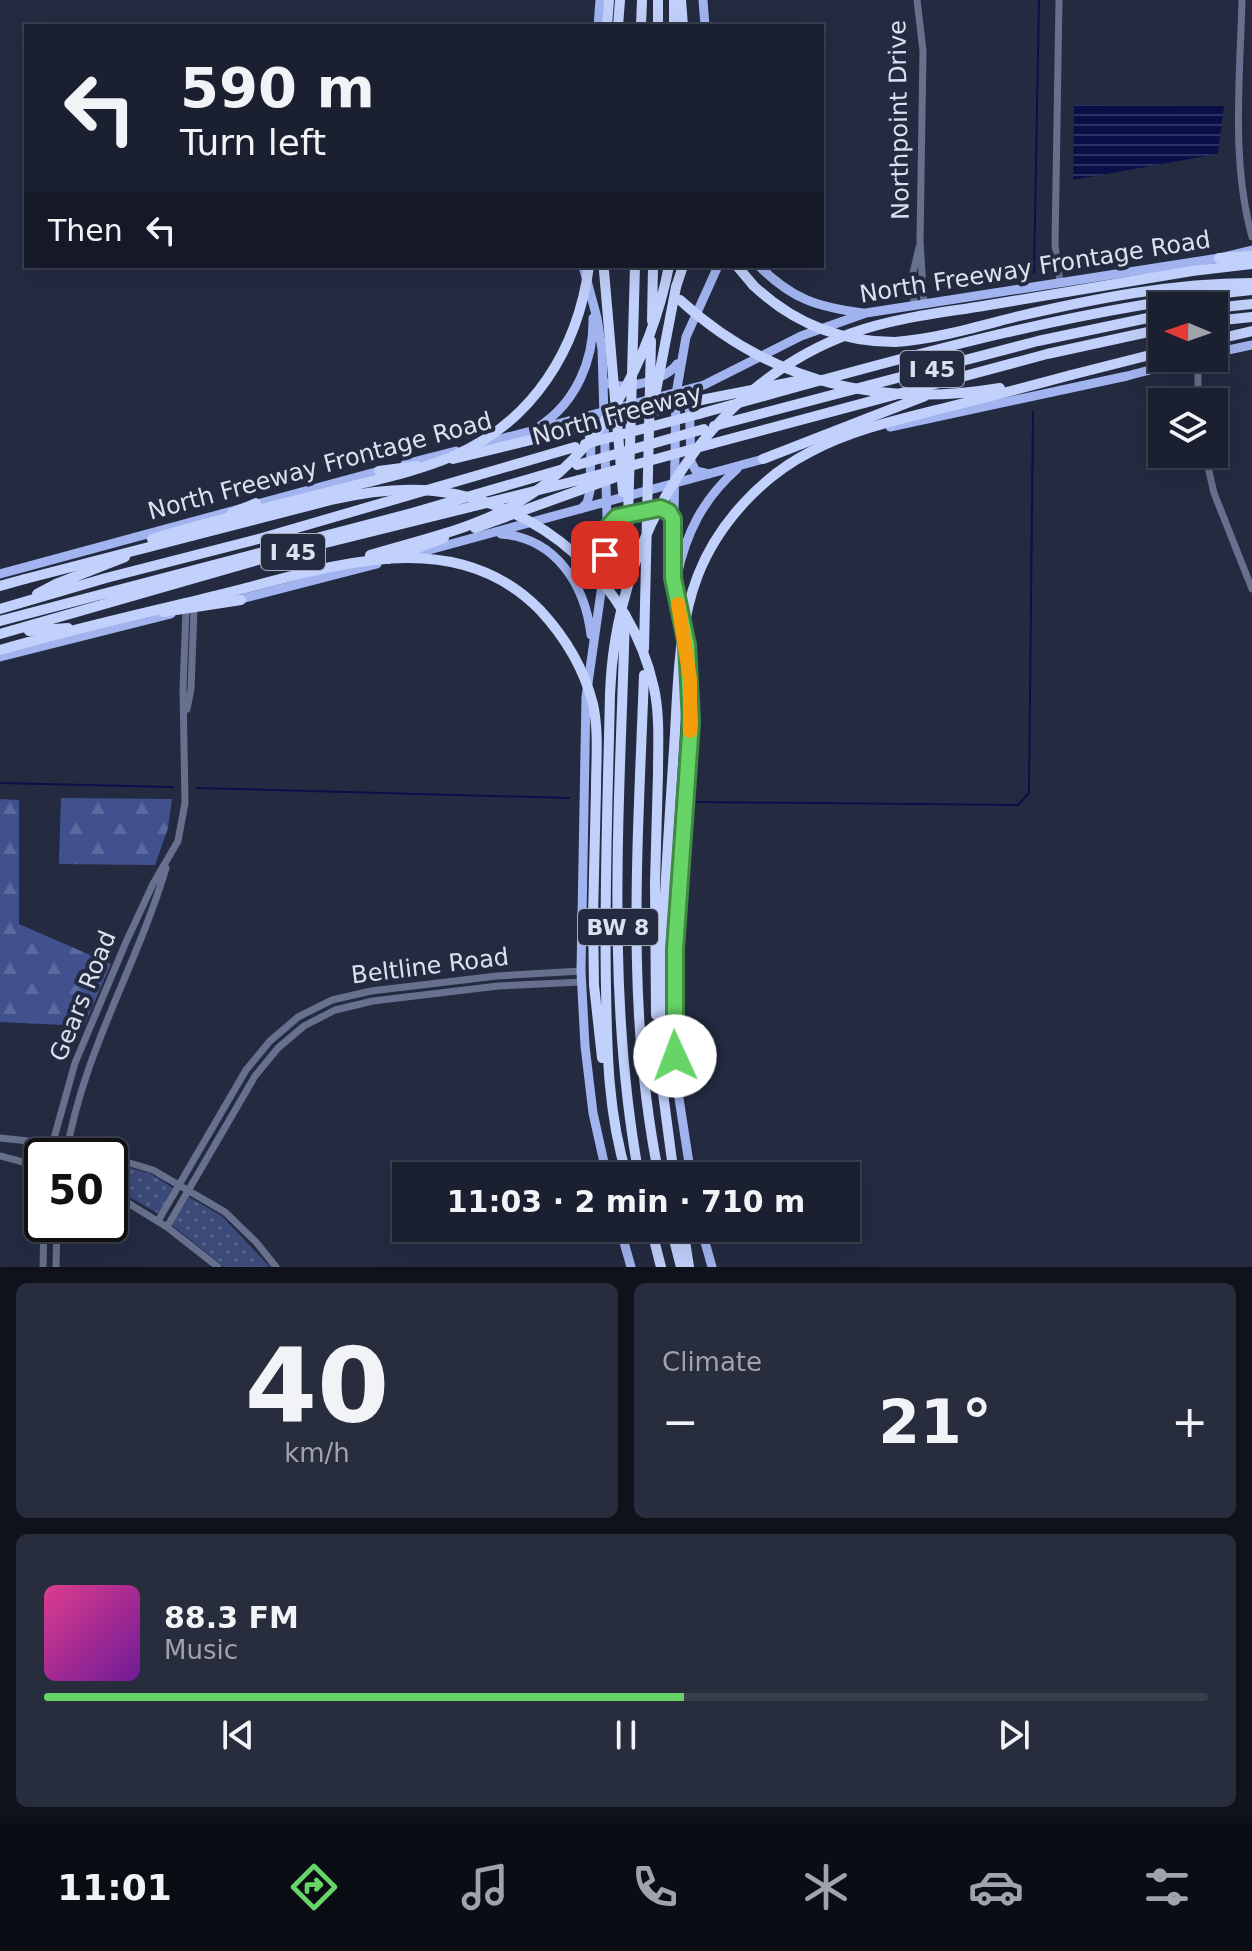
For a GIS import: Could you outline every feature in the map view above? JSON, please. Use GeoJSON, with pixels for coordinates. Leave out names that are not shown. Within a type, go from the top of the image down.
{"type":"FeatureCollection","features":[{"type":"Feature","properties":{"kind":"highway"},"geometry":{"type":"LineString","coordinates":[[607,24],[609,0]]}},
{"type":"Feature","properties":{"kind":"highway"},"geometry":{"type":"LineString","coordinates":[[618,24],[620,0]]}},
{"type":"Feature","properties":{"kind":"highway"},"geometry":{"type":"LineString","coordinates":[[641,24],[642,0]]}},
{"type":"Feature","properties":{"kind":"highway"},"geometry":{"type":"LineString","coordinates":[[658,0],[658,24]]}},
{"type":"Feature","properties":{"kind":"highway"},"geometry":{"type":"LineString","coordinates":[[674,0],[674,24]]}},
{"type":"Feature","properties":{"kind":"highway"},"geometry":{"type":"LineString","coordinates":[[681,0],[683,24]]}},
{"type":"Feature","properties":{"kind":"highway"},"geometry":{"type":"LineString","coordinates":[[1219,258],[1252,256]]}},
{"type":"Feature","properties":{"kind":"highway"},"geometry":{"type":"LineString","coordinates":[[612,1111],[605,930],[612,650],[621,604],[636,558],[651,522],[681,472],[716,428],[763,384],[806,354],[851,333],[913,318],[1192,271],[1252,264]]}},
{"type":"Feature","properties":{"kind":"highway"},"geometry":{"type":"LineString","coordinates":[[25,579],[171,533],[406,472],[466,450],[515,416],[544,383],[571,338],[580,314],[586,268]]}},
{"type":"Feature","properties":{"kind":"highway"},"geometry":{"type":"LineString","coordinates":[[604,268],[627,555]]}},
{"type":"Feature","properties":{"kind":"highway","name":"BW 8"},"geometry":{"type":"LineString","coordinates":[[635,268],[618,905],[619,1014],[637,1162]]}},
{"type":"Feature","properties":{"kind":"highway","name":"BW 8"},"geometry":{"type":"LineString","coordinates":[[653,268],[637,979],[645,1094],[657,1162]]}},
{"type":"Feature","properties":{"kind":"highway"},"geometry":{"type":"LineString","coordinates":[[655,268],[680,300],[705,321],[759,355],[807,377],[855,390],[901,396],[950,395],[1071,375]]}},
{"type":"Feature","properties":{"kind":"highway"},"geometry":{"type":"LineString","coordinates":[[311,573],[483,519],[520,502],[542,487],[589,439],[622,394],[655,322],[668,268]]}},
{"type":"Feature","properties":{"kind":"highway"},"geometry":{"type":"LineString","coordinates":[[649,456],[662,350],[682,268]]}},
{"type":"Feature","properties":{"kind":"highway"},"geometry":{"type":"LineString","coordinates":[[739,268],[775,304],[809,325],[859,339],[895,342],[933,337],[1138,293],[1188,286],[1252,283]]}},
{"type":"Feature","properties":{"kind":"highway","name":"North Freeway"},"geometry":{"type":"LineString","coordinates":[[0,609],[262,538],[575,447],[872,368],[1072,318],[1154,302],[1252,290]]}},
{"type":"Feature","properties":{"kind":"highway"},"geometry":{"type":"LineString","coordinates":[[1228,307],[1252,304]]}},
{"type":"Feature","properties":{"kind":"highway"},"geometry":{"type":"LineString","coordinates":[[1228,320],[1252,317]]}},
{"type":"Feature","properties":{"kind":"highway","name":"North Freeway"},"geometry":{"type":"LineString","coordinates":[[0,621],[412,513],[704,429],[1038,341],[1148,318]]}},
{"type":"Feature","properties":{"kind":"highway"},"geometry":{"type":"LineString","coordinates":[[1228,337],[1252,331]]}},
{"type":"Feature","properties":{"kind":"highway","name":"I 45"},"geometry":{"type":"LineString","coordinates":[[5,633],[265,558],[579,485],[711,444],[1082,345],[1148,332]]}},
{"type":"Feature","properties":{"kind":"highway"},"geometry":{"type":"LineString","coordinates":[[659,1070],[666,882],[681,654],[691,596],[699,572],[715,542],[754,493],[808,452],[859,430],[1148,356]]}},
{"type":"Feature","properties":{"kind":"highway"},"geometry":{"type":"LineString","coordinates":[[763,459],[1012,363]]}},
{"type":"Feature","properties":{"kind":"highway"},"geometry":{"type":"LineString","coordinates":[[379,471],[438,463],[569,425],[872,368]]}},
{"type":"Feature","properties":{"kind":"highway"},"geometry":{"type":"LineString","coordinates":[[368,566],[579,485]]}},
{"type":"Feature","properties":{"kind":"highway"},"geometry":{"type":"LineString","coordinates":[[0,586],[331,500],[391,490],[435,491],[483,502],[525,518],[568,546],[591,568],[621,606],[641,645],[655,690],[658,741],[655,974],[659,1070],[672,1162]]}},
{"type":"Feature","properties":{"kind":"highway"},"geometry":{"type":"LineString","coordinates":[[18,605],[56,584],[256,503]]}},
{"type":"Feature","properties":{"kind":"highway"},"geometry":{"type":"LineString","coordinates":[[0,650],[311,573],[405,556],[469,566],[503,582],[534,604],[559,632],[575,658],[589,690],[596,726],[593,975],[600,1045],[623,1162]]}},
{"type":"Feature","properties":{"kind":"highway"},"geometry":{"type":"LineString","coordinates":[[5,633],[59,630],[241,600]]}},
{"type":"Feature","properties":{"kind":"highway"},"geometry":{"type":"LineString","coordinates":[[653,1242],[660,1264]]}},
{"type":"Feature","properties":{"kind":"highway"},"geometry":{"type":"LineString","coordinates":[[675,1242],[681,1267]]}},
{"type":"Feature","properties":{"kind":"highway"},"geometry":{"type":"LineString","coordinates":[[685,1242],[689,1267]]}},
{"type":"Feature","properties":{"kind":"main road"},"geometry":{"type":"LineString","coordinates":[[598,24],[600,0]]}},
{"type":"Feature","properties":{"kind":"main road"},"geometry":{"type":"LineString","coordinates":[[703,0],[705,24]]}},
{"type":"Feature","properties":{"kind":"main road","name":"North Freeway Frontage Road"},"geometry":{"type":"LineString","coordinates":[[0,574],[256,503],[535,429],[569,425],[676,394],[704,385],[801,336],[866,313],[1219,258],[1252,250]]}},
{"type":"Feature","properties":{"kind":"main road"},"geometry":{"type":"LineString","coordinates":[[586,268],[601,337],[606,534],[586,697],[582,976],[585,1046],[593,1113],[604,1162]]}},
{"type":"Feature","properties":{"kind":"main road"},"geometry":{"type":"LineString","coordinates":[[689,1162],[676,1079],[673,1009],[691,722],[687,645],[675,591],[676,394],[686,337],[717,268]]}},
{"type":"Feature","properties":{"kind":"main road"},"geometry":{"type":"LineString","coordinates":[[761,268],[803,299],[829,308],[866,313]]}},
{"type":"Feature","properties":{"kind":"main road"},"geometry":{"type":"LineString","coordinates":[[535,429],[562,408],[575,391],[583,373],[593,327],[593,299]]}},
{"type":"Feature","properties":{"kind":"main road"},"geometry":{"type":"LineString","coordinates":[[1228,350],[1252,345]]}},
{"type":"Feature","properties":{"kind":"main road"},"geometry":{"type":"LineString","coordinates":[[603,378],[617,387],[665,376],[675,368],[680,358]]}},
{"type":"Feature","properties":{"kind":"main road"},"geometry":{"type":"LineString","coordinates":[[0,657],[241,600],[910,422],[1148,371]]}},
{"type":"Feature","properties":{"kind":"main road"},"geometry":{"type":"LineString","coordinates":[[704,385],[693,392],[687,402],[691,462],[696,471],[713,474]]}},
{"type":"Feature","properties":{"kind":"main road"},"geometry":{"type":"LineString","coordinates":[[569,425],[581,425],[587,429],[591,441],[589,497],[578,511]]}},
{"type":"Feature","properties":{"kind":"main road"},"geometry":{"type":"LineString","coordinates":[[675,591],[684,549],[697,516],[721,483],[741,465]]}},
{"type":"Feature","properties":{"kind":"main road"},"geometry":{"type":"LineString","coordinates":[[606,534],[617,517],[657,508],[669,512],[673,519]]}},
{"type":"Feature","properties":{"kind":"main road"},"geometry":{"type":"LineString","coordinates":[[490,534],[513,535],[534,541],[564,565],[574,578],[585,603],[593,647]]}},
{"type":"Feature","properties":{"kind":"main road"},"geometry":{"type":"LineString","coordinates":[[624,1242],[631,1267]]}},
{"type":"Feature","properties":{"kind":"main road"},"geometry":{"type":"LineString","coordinates":[[705,1242],[712,1267]]}},
{"type":"Feature","properties":{"kind":"street","name":"Northpoint Drive"},"geometry":{"type":"LineString","coordinates":[[917,0],[923,73],[919,305]]}},
{"type":"Feature","properties":{"kind":"street"},"geometry":{"type":"LineString","coordinates":[[1059,0],[1055,245],[1060,282]]}},
{"type":"Feature","properties":{"kind":"street"},"geometry":{"type":"LineString","coordinates":[[1252,3],[1242,2],[1240,88],[1241,171],[1252,237]]}},
{"type":"Feature","properties":{"kind":"street"},"geometry":{"type":"LineString","coordinates":[[1240,88],[1252,88]]}},
{"type":"Feature","properties":{"kind":"street"},"geometry":{"type":"LineString","coordinates":[[1241,171],[1252,171]]}},
{"type":"Feature","properties":{"kind":"street"},"geometry":{"type":"LineString","coordinates":[[1209,468],[1218,504],[1252,589]]}},
{"type":"Feature","properties":{"kind":"street","name":"Gears Road"},"geometry":{"type":"LineString","coordinates":[[54,1138],[75,1063],[126,942],[153,884],[178,841],[185,803],[183,689],[190,610]]}},
{"type":"Feature","properties":{"kind":"street","name":"Gears Road"},"geometry":{"type":"LineString","coordinates":[[69,1138],[78,1094],[158,896],[169,858]]}},
{"type":"Feature","properties":{"kind":"street"},"geometry":{"type":"LineString","coordinates":[[126,942],[136,946]]}},
{"type":"Feature","properties":{"kind":"street","name":"Beltline Road"},"geometry":{"type":"LineString","coordinates":[[158,1221],[257,1055],[283,1029],[316,1007],[352,994],[497,976],[582,976]]}},
{"type":"Feature","properties":{"kind":"street","name":"Beltline Road"},"geometry":{"type":"LineString","coordinates":[[167,1227],[266,1061],[290,1037],[321,1017],[355,1004],[386,999],[582,976]]}},
{"type":"Feature","properties":{"kind":"street"},"geometry":{"type":"LineString","coordinates":[[89,1033],[100,1036]]}},
{"type":"Feature","properties":{"kind":"street"},"geometry":{"type":"LineString","coordinates":[[0,1138],[24,1140]]}},
{"type":"Feature","properties":{"kind":"street"},"geometry":{"type":"LineString","coordinates":[[0,1156],[24,1161]]}},
{"type":"Feature","properties":{"kind":"street"},"geometry":{"type":"LineString","coordinates":[[128,1163],[153,1170],[225,1212],[276,1267]]}},
{"type":"Feature","properties":{"kind":"street"},"geometry":{"type":"LineString","coordinates":[[128,1203],[167,1227],[218,1267]]}},
{"type":"Feature","properties":{"kind":"street"},"geometry":{"type":"LineString","coordinates":[[43,1267],[44,1242]]}},
{"type":"Feature","properties":{"kind":"street"},"geometry":{"type":"LineString","coordinates":[[56,1267],[57,1242]]}},
{"type":"Feature","properties":{"kind":"green space"},"geometry":{"type":"Polygon","coordinates":[[[61,798],[172,799],[168,828],[155,865],[59,864],[61,798]]]}},
{"type":"Feature","properties":{"kind":"green space"},"geometry":{"type":"Polygon","coordinates":[[[0,799],[19,800],[19,924],[111,964],[84,1026],[0,1022],[0,799]]]}},
{"type":"Feature","properties":{"kind":"shaded area"},"geometry":{"type":"Polygon","coordinates":[[[1074,105],[1224,106],[1218,154],[1073,180],[1074,105]]]}},
{"type":"Feature","properties":{"kind":"shaded area"},"geometry":{"type":"Polygon","coordinates":[[[128,1167],[151,1174],[173,1188],[159,1214],[128,1196],[128,1167]]]}},
{"type":"Feature","properties":{"kind":"shaded area"},"geometry":{"type":"Polygon","coordinates":[[[189,1197],[222,1216],[270,1267],[224,1267],[172,1225],[189,1197]]]}},
{"type":"Feature","properties":{"kind":"waterway"},"geometry":{"type":"LineString","coordinates":[[1034,273],[1039,0]]}},
{"type":"Feature","properties":{"kind":"waterway"},"geometry":{"type":"LineString","coordinates":[[697,802],[1018,805],[1029,793],[1033,412]]}},
{"type":"Feature","properties":{"kind":"waterway"},"geometry":{"type":"LineString","coordinates":[[0,783],[173,787]]}},
{"type":"Feature","properties":{"kind":"waterway"},"geometry":{"type":"LineString","coordinates":[[197,788],[569,798]]}},
{"type":"Feature","properties":{"kind":"slow traffic"},"geometry":{"type":"LineString","coordinates":[[678,604],[687,645],[690,731]]}},
{"type":"Feature","properties":{"kind":"route"},"geometry":{"type":"LineString","coordinates":[[605,555],[606,534],[617,517],[657,508],[669,512],[673,519],[673,578],[687,645],[691,722],[675,949],[675,1056]]}}]}
